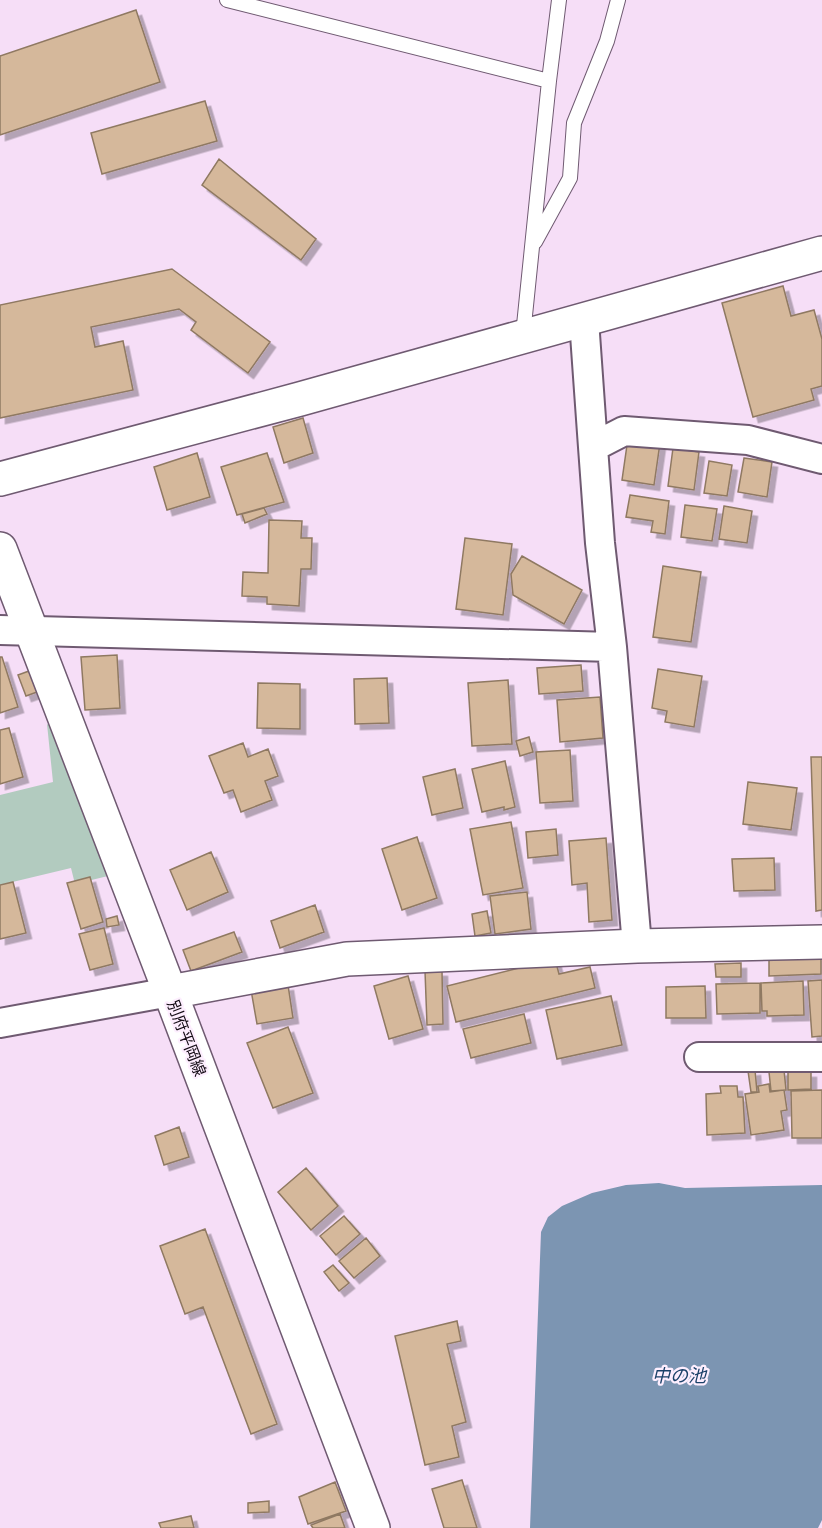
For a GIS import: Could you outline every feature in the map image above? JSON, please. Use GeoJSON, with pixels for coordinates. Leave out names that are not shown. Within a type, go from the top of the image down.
{"type":"FeatureCollection","features":[{"type":"Feature","properties":{"kind":"street"},"geometry":{"type":"LineString","coordinates":[[0,479],[300,399],[822,254]]}},
{"type":"Feature","properties":{"kind":"street"},"geometry":{"type":"LineString","coordinates":[[584,320],[600,543],[612,647],[637,946]]}},
{"type":"Feature","properties":{"kind":"street"},"geometry":{"type":"LineString","coordinates":[[593,447],[624,430],[748,440],[822,459]]}},
{"type":"Feature","properties":{"kind":"street","name":"別府平岡線"},"geometry":{"type":"LineString","coordinates":[[0,549],[373,1528]]}},
{"type":"Feature","properties":{"kind":"street"},"geometry":{"type":"LineString","coordinates":[[0,630],[612,647]]}},
{"type":"Feature","properties":{"kind":"street"},"geometry":{"type":"LineString","coordinates":[[0,1023],[347,959],[637,946],[822,942]]}},
{"type":"Feature","properties":{"kind":"street"},"geometry":{"type":"LineString","coordinates":[[699,1057],[822,1057]]}},
{"type":"Feature","properties":{"kind":"lane"},"geometry":{"type":"LineString","coordinates":[[227,0],[549,81]]}},
{"type":"Feature","properties":{"kind":"lane"},"geometry":{"type":"LineString","coordinates":[[523,336],[559,0]]}},
{"type":"Feature","properties":{"kind":"lane"},"geometry":{"type":"LineString","coordinates":[[531,249],[570,178],[574,123],[607,41],[618,0]]}},
{"type":"Feature","properties":{"kind":"green space"},"geometry":{"type":"Polygon","coordinates":[[[47,724],[54,728],[108,876],[75,884],[71,868],[0,885],[0,795],[53,782],[47,724]]]}},
{"type":"Feature","properties":{"kind":"water","name":"中の池"},"geometry":{"type":"Polygon","coordinates":[[[659,1183],[685,1188],[822,1185],[822,1520],[818,1528],[530,1528],[541,1232],[548,1217],[562,1206],[592,1193],[626,1185],[659,1183]]]}},
{"type":"Feature","properties":{"kind":"building"},"geometry":{"type":"Polygon","coordinates":[[[136,10],[160,82],[0,135],[0,56],[136,10]]]}},
{"type":"Feature","properties":{"kind":"building"},"geometry":{"type":"Polygon","coordinates":[[[205,101],[217,141],[102,174],[91,133],[205,101]]]}},
{"type":"Feature","properties":{"kind":"building"},"geometry":{"type":"Polygon","coordinates":[[[219,159],[316,239],[301,260],[202,185],[219,159]]]}},
{"type":"Feature","properties":{"kind":"building"},"geometry":{"type":"Polygon","coordinates":[[[172,269],[270,342],[248,373],[191,330],[196,322],[179,309],[91,327],[95,347],[123,341],[133,390],[0,418],[0,305],[172,269]]]}},
{"type":"Feature","properties":{"kind":"building"},"geometry":{"type":"Polygon","coordinates":[[[783,286],[791,316],[814,310],[822,339],[822,386],[811,389],[814,400],[753,417],[722,303],[783,286]]]}},
{"type":"Feature","properties":{"kind":"building"},"geometry":{"type":"Polygon","coordinates":[[[303,418],[313,453],[284,463],[273,427],[303,418]]]}},
{"type":"Feature","properties":{"kind":"building"},"geometry":{"type":"Polygon","coordinates":[[[628,438],[660,443],[654,485],[622,480],[628,438]]]}},
{"type":"Feature","properties":{"kind":"building"},"geometry":{"type":"Polygon","coordinates":[[[673,448],[699,452],[694,490],[668,486],[673,448]]]}},
{"type":"Feature","properties":{"kind":"building"},"geometry":{"type":"Polygon","coordinates":[[[197,453],[210,497],[167,510],[154,467],[197,453]]]}},
{"type":"Feature","properties":{"kind":"building"},"geometry":{"type":"Polygon","coordinates":[[[267,453],[284,502],[237,515],[221,467],[267,453]]]}},
{"type":"Feature","properties":{"kind":"building"},"geometry":{"type":"Polygon","coordinates":[[[744,458],[772,462],[767,497],[738,492],[744,458]]]}},
{"type":"Feature","properties":{"kind":"building"},"geometry":{"type":"Polygon","coordinates":[[[709,461],[732,465],[727,496],[704,493],[709,461]]]}},
{"type":"Feature","properties":{"kind":"building"},"geometry":{"type":"Polygon","coordinates":[[[630,495],[669,501],[665,534],[651,532],[653,521],[626,517],[630,495]]]}},
{"type":"Feature","properties":{"kind":"building"},"geometry":{"type":"Polygon","coordinates":[[[685,505],[717,509],[712,541],[681,537],[685,505]]]}},
{"type":"Feature","properties":{"kind":"building"},"geometry":{"type":"Polygon","coordinates":[[[724,506],[752,511],[747,543],[719,539],[724,506]]]}},
{"type":"Feature","properties":{"kind":"building"},"geometry":{"type":"Polygon","coordinates":[[[264,508],[267,514],[245,523],[242,514],[264,508]]]}},
{"type":"Feature","properties":{"kind":"building"},"geometry":{"type":"Polygon","coordinates":[[[269,520],[302,521],[301,538],[312,538],[311,569],[301,569],[299,606],[267,604],[267,597],[242,596],[243,572],[268,573],[269,520]]]}},
{"type":"Feature","properties":{"kind":"building"},"geometry":{"type":"Polygon","coordinates":[[[465,538],[512,544],[503,615],[456,609],[465,538]]]}},
{"type":"Feature","properties":{"kind":"building"},"geometry":{"type":"Polygon","coordinates":[[[522,556],[582,590],[564,624],[513,595],[511,574],[522,556]]]}},
{"type":"Feature","properties":{"kind":"building"},"geometry":{"type":"Polygon","coordinates":[[[663,566],[701,572],[691,642],[653,637],[663,566]]]}},
{"type":"Feature","properties":{"kind":"building"},"geometry":{"type":"Polygon","coordinates":[[[117,655],[120,708],[85,710],[81,657],[117,655]]]}},
{"type":"Feature","properties":{"kind":"building"},"geometry":{"type":"Polygon","coordinates":[[[0,657],[2,657],[18,707],[0,713],[0,657]]]}},
{"type":"Feature","properties":{"kind":"building"},"geometry":{"type":"Polygon","coordinates":[[[581,665],[583,691],[539,694],[537,668],[581,665]]]}},
{"type":"Feature","properties":{"kind":"building"},"geometry":{"type":"Polygon","coordinates":[[[658,669],[702,676],[694,727],[665,722],[667,711],[652,708],[658,669]]]}},
{"type":"Feature","properties":{"kind":"building"},"geometry":{"type":"Polygon","coordinates":[[[29,671],[37,692],[26,696],[18,675],[29,671]]]}},
{"type":"Feature","properties":{"kind":"building"},"geometry":{"type":"Polygon","coordinates":[[[387,678],[389,723],[355,724],[354,679],[387,678]]]}},
{"type":"Feature","properties":{"kind":"building"},"geometry":{"type":"Polygon","coordinates":[[[508,680],[512,744],[472,746],[468,683],[508,680]]]}},
{"type":"Feature","properties":{"kind":"building"},"geometry":{"type":"Polygon","coordinates":[[[258,683],[300,684],[300,729],[257,728],[258,683]]]}},
{"type":"Feature","properties":{"kind":"building"},"geometry":{"type":"Polygon","coordinates":[[[600,697],[603,738],[560,742],[557,700],[600,697]]]}},
{"type":"Feature","properties":{"kind":"building"},"geometry":{"type":"Polygon","coordinates":[[[9,728],[23,777],[0,784],[0,730],[9,728]]]}},
{"type":"Feature","properties":{"kind":"building"},"geometry":{"type":"Polygon","coordinates":[[[529,737],[533,752],[520,756],[516,741],[529,737]]]}},
{"type":"Feature","properties":{"kind":"building"},"geometry":{"type":"Polygon","coordinates":[[[243,743],[248,757],[268,749],[278,776],[265,781],[272,800],[241,812],[233,790],[224,793],[209,756],[243,743]]]}},
{"type":"Feature","properties":{"kind":"building"},"geometry":{"type":"Polygon","coordinates":[[[570,750],[573,801],[540,803],[536,752],[570,750]]]}},
{"type":"Feature","properties":{"kind":"building"},"geometry":{"type":"Polygon","coordinates":[[[811,757],[822,757],[822,910],[816,911],[811,757]]]}},
{"type":"Feature","properties":{"kind":"building"},"geometry":{"type":"Polygon","coordinates":[[[505,761],[515,807],[482,812],[472,769],[505,761]]]}},
{"type":"Feature","properties":{"kind":"building"},"geometry":{"type":"Polygon","coordinates":[[[455,769],[463,808],[432,815],[423,777],[455,769]]]}},
{"type":"Feature","properties":{"kind":"building"},"geometry":{"type":"Polygon","coordinates":[[[748,782],[797,788],[791,830],[743,824],[748,782]]]}},
{"type":"Feature","properties":{"kind":"building"},"geometry":{"type":"Polygon","coordinates":[[[511,822],[523,888],[483,895],[470,829],[511,822]]]}},
{"type":"Feature","properties":{"kind":"building"},"geometry":{"type":"Polygon","coordinates":[[[556,829],[558,855],[528,858],[526,832],[556,829]]]}},
{"type":"Feature","properties":{"kind":"building"},"geometry":{"type":"Polygon","coordinates":[[[417,837],[437,898],[402,910],[382,849],[417,837]]]}},
{"type":"Feature","properties":{"kind":"building"},"geometry":{"type":"Polygon","coordinates":[[[606,838],[612,920],[589,922],[587,883],[572,885],[569,841],[606,838]]]}},
{"type":"Feature","properties":{"kind":"building"},"geometry":{"type":"Polygon","coordinates":[[[211,852],[228,892],[187,910],[170,870],[211,852]]]}},
{"type":"Feature","properties":{"kind":"building"},"geometry":{"type":"Polygon","coordinates":[[[774,858],[775,890],[734,891],[732,859],[774,858]]]}},
{"type":"Feature","properties":{"kind":"building"},"geometry":{"type":"Polygon","coordinates":[[[90,877],[103,922],[81,929],[67,883],[90,877]]]}},
{"type":"Feature","properties":{"kind":"building"},"geometry":{"type":"Polygon","coordinates":[[[13,882],[26,933],[0,939],[0,885],[13,882]]]}},
{"type":"Feature","properties":{"kind":"building"},"geometry":{"type":"Polygon","coordinates":[[[527,892],[531,929],[495,934],[490,896],[527,892]]]}},
{"type":"Feature","properties":{"kind":"building"},"geometry":{"type":"Polygon","coordinates":[[[315,905],[324,932],[280,948],[271,921],[315,905]]]}},
{"type":"Feature","properties":{"kind":"building"},"geometry":{"type":"Polygon","coordinates":[[[487,911],[491,933],[475,936],[472,914],[487,911]]]}},
{"type":"Feature","properties":{"kind":"building"},"geometry":{"type":"Polygon","coordinates":[[[117,916],[119,925],[107,927],[106,919],[117,916]]]}},
{"type":"Feature","properties":{"kind":"building"},"geometry":{"type":"Polygon","coordinates":[[[104,928],[113,964],[90,970],[79,934],[104,928]]]}},
{"type":"Feature","properties":{"kind":"building"},"geometry":{"type":"Polygon","coordinates":[[[234,932],[242,952],[191,971],[183,950],[234,932]]]}},
{"type":"Feature","properties":{"kind":"building"},"geometry":{"type":"Polygon","coordinates":[[[821,955],[821,974],[769,976],[769,957],[821,955]]]}},
{"type":"Feature","properties":{"kind":"building"},"geometry":{"type":"Polygon","coordinates":[[[555,959],[559,974],[590,967],[595,988],[456,1022],[447,986],[555,959]]]}},
{"type":"Feature","properties":{"kind":"building"},"geometry":{"type":"Polygon","coordinates":[[[741,963],[741,977],[716,977],[715,964],[741,963]]]}},
{"type":"Feature","properties":{"kind":"building"},"geometry":{"type":"Polygon","coordinates":[[[425,971],[442,971],[443,1024],[427,1025],[425,971]]]}},
{"type":"Feature","properties":{"kind":"building"},"geometry":{"type":"Polygon","coordinates":[[[408,976],[423,1029],[389,1039],[374,986],[408,976]]]}},
{"type":"Feature","properties":{"kind":"building"},"geometry":{"type":"Polygon","coordinates":[[[822,980],[822,1036],[812,1037],[808,981],[822,980]]]}},
{"type":"Feature","properties":{"kind":"building"},"geometry":{"type":"Polygon","coordinates":[[[803,981],[804,1015],[767,1016],[767,1011],[762,1011],[761,983],[803,981]]]}},
{"type":"Feature","properties":{"kind":"building"},"geometry":{"type":"Polygon","coordinates":[[[760,983],[760,1013],[717,1014],[716,984],[760,983]]]}},
{"type":"Feature","properties":{"kind":"building"},"geometry":{"type":"Polygon","coordinates":[[[288,985],[293,1018],[257,1024],[251,990],[288,985]]]}},
{"type":"Feature","properties":{"kind":"building"},"geometry":{"type":"Polygon","coordinates":[[[705,986],[706,1018],[666,1018],[666,987],[705,986]]]}},
{"type":"Feature","properties":{"kind":"building"},"geometry":{"type":"Polygon","coordinates":[[[611,996],[622,1045],[557,1059],[546,1010],[611,996]]]}},
{"type":"Feature","properties":{"kind":"building"},"geometry":{"type":"Polygon","coordinates":[[[524,1014],[531,1043],[471,1058],[463,1029],[524,1014]]]}},
{"type":"Feature","properties":{"kind":"building"},"geometry":{"type":"Polygon","coordinates":[[[288,1027],[313,1093],[273,1108],[247,1043],[288,1027]]]}},
{"type":"Feature","properties":{"kind":"building"},"geometry":{"type":"Polygon","coordinates":[[[755,1070],[757,1092],[751,1092],[748,1071],[755,1070]]]}},
{"type":"Feature","properties":{"kind":"building"},"geometry":{"type":"Polygon","coordinates":[[[784,1070],[786,1090],[771,1091],[769,1072],[784,1070]]]}},
{"type":"Feature","properties":{"kind":"building"},"geometry":{"type":"Polygon","coordinates":[[[788,1072],[811,1072],[811,1089],[788,1090],[788,1072]]]}},
{"type":"Feature","properties":{"kind":"building"},"geometry":{"type":"Polygon","coordinates":[[[769,1084],[770,1092],[784,1090],[787,1110],[781,1111],[784,1130],[751,1135],[745,1094],[759,1092],[758,1086],[769,1084]]]}},
{"type":"Feature","properties":{"kind":"building"},"geometry":{"type":"Polygon","coordinates":[[[720,1086],[737,1086],[738,1097],[743,1097],[745,1133],[707,1135],[706,1094],[721,1093],[720,1086]]]}},
{"type":"Feature","properties":{"kind":"building"},"geometry":{"type":"Polygon","coordinates":[[[822,1090],[822,1138],[792,1138],[791,1091],[822,1090]]]}},
{"type":"Feature","properties":{"kind":"building"},"geometry":{"type":"Polygon","coordinates":[[[179,1127],[189,1157],[164,1165],[155,1136],[179,1127]]]}},
{"type":"Feature","properties":{"kind":"building"},"geometry":{"type":"Polygon","coordinates":[[[306,1168],[338,1206],[311,1230],[278,1192],[306,1168]]]}},
{"type":"Feature","properties":{"kind":"building"},"geometry":{"type":"Polygon","coordinates":[[[344,1216],[360,1234],[336,1255],[320,1236],[344,1216]]]}},
{"type":"Feature","properties":{"kind":"building"},"geometry":{"type":"Polygon","coordinates":[[[205,1229],[277,1424],[251,1434],[203,1307],[185,1314],[160,1246],[205,1229]]]}},
{"type":"Feature","properties":{"kind":"building"},"geometry":{"type":"Polygon","coordinates":[[[366,1238],[380,1256],[354,1278],[339,1261],[366,1238]]]}},
{"type":"Feature","properties":{"kind":"building"},"geometry":{"type":"Polygon","coordinates":[[[333,1265],[349,1283],[339,1291],[324,1272],[333,1265]]]}},
{"type":"Feature","properties":{"kind":"building"},"geometry":{"type":"Polygon","coordinates":[[[457,1321],[461,1341],[447,1344],[466,1422],[452,1426],[459,1457],[425,1465],[395,1336],[457,1321]]]}},
{"type":"Feature","properties":{"kind":"building"},"geometry":{"type":"Polygon","coordinates":[[[462,1480],[477,1528],[444,1528],[432,1489],[462,1480]]]}},
{"type":"Feature","properties":{"kind":"building"},"geometry":{"type":"Polygon","coordinates":[[[335,1482],[346,1511],[308,1524],[299,1497],[335,1482]]]}},
{"type":"Feature","properties":{"kind":"building"},"geometry":{"type":"Polygon","coordinates":[[[269,1501],[269,1512],[248,1513],[248,1503],[269,1501]]]}},
{"type":"Feature","properties":{"kind":"building"},"geometry":{"type":"Polygon","coordinates":[[[340,1514],[345,1528],[313,1528],[311,1525],[340,1514]]]}},
{"type":"Feature","properties":{"kind":"building"},"geometry":{"type":"Polygon","coordinates":[[[191,1516],[194,1528],[161,1528],[159,1523],[191,1516]]]}}]}
